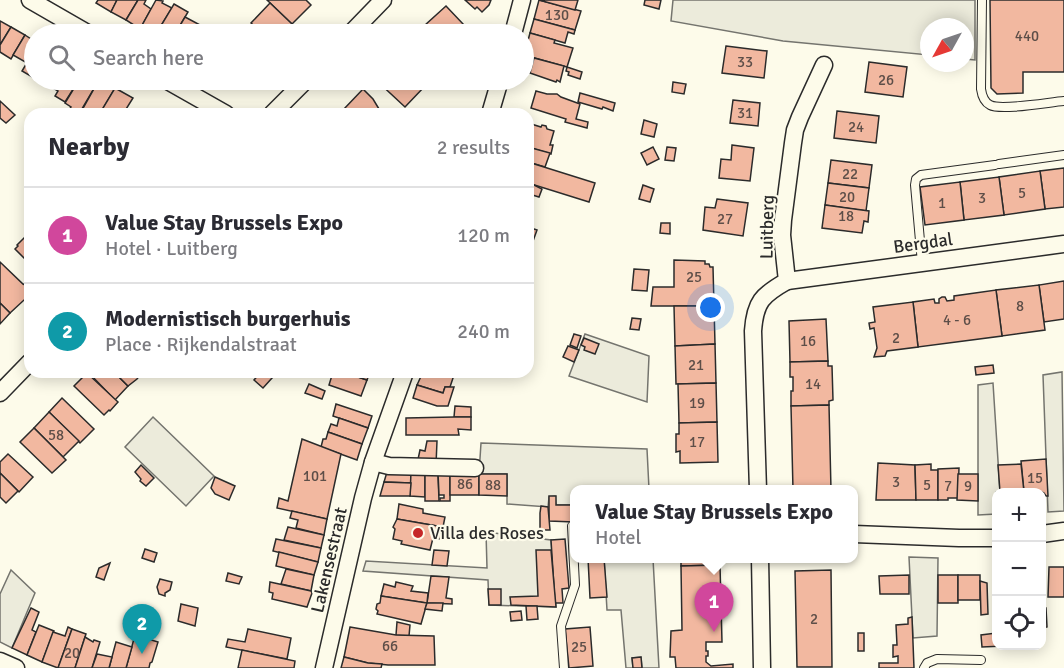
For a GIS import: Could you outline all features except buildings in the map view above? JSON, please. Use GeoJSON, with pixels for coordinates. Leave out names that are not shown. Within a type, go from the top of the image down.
{"type":"FeatureCollection","features":[{"type":"Feature","properties":{"kind":"street"},"geometry":{"type":"LineString","coordinates":[[30,0],[72,24]]}},
{"type":"Feature","properties":{"kind":"street"},"geometry":{"type":"LineString","coordinates":[[360,24],[383,0]]}},
{"type":"Feature","properties":{"kind":"street"},"geometry":{"type":"LineString","coordinates":[[516,24],[522,0]]}},
{"type":"Feature","properties":{"kind":"street","name":"Luitberg"},"geometry":{"type":"LineString","coordinates":[[758,485],[753,331],[755,314],[760,302],[769,292],[787,281],[782,235],[795,130],[824,65]]}},
{"type":"Feature","properties":{"kind":"street"},"geometry":{"type":"LineString","coordinates":[[183,90],[215,108]]}},
{"type":"Feature","properties":{"kind":"street"},"geometry":{"type":"LineString","coordinates":[[278,108],[296,90]]}},
{"type":"Feature","properties":{"kind":"street"},"geometry":{"type":"LineString","coordinates":[[492,108],[497,90]]}},
{"type":"Feature","properties":{"kind":"street","name":"Bergdal"},"geometry":{"type":"LineString","coordinates":[[787,281],[1064,244]]}},
{"type":"Feature","properties":{"kind":"street"},"geometry":{"type":"LineString","coordinates":[[0,393],[24,369]]}},
{"type":"Feature","properties":{"kind":"street","name":"Lakensestraat"},"geometry":{"type":"LineString","coordinates":[[324,668],[363,498],[373,462],[403,378]]}},
{"type":"Feature","properties":{"kind":"street"},"geometry":{"type":"LineString","coordinates":[[373,462],[389,466],[475,468]]}},
{"type":"Feature","properties":{"kind":"street"},"geometry":{"type":"LineString","coordinates":[[1046,533],[1064,531]]}},
{"type":"Feature","properties":{"kind":"street"},"geometry":{"type":"LineString","coordinates":[[858,534],[992,538]]}},
{"type":"Feature","properties":{"kind":"street"},"geometry":{"type":"LineString","coordinates":[[760,563],[762,668]]}},
{"type":"Feature","properties":{"kind":"street"},"geometry":{"type":"LineString","coordinates":[[0,661],[16,668]]}},
{"type":"Feature","properties":{"kind":"lane"},"geometry":{"type":"LineString","coordinates":[[982,0],[981,89],[984,100],[999,108],[1064,101]]}},
{"type":"Feature","properties":{"kind":"lane"},"geometry":{"type":"LineString","coordinates":[[922,263],[915,185],[916,179],[921,175],[1064,155]]}},
{"type":"Feature","properties":{"kind":"lane"},"geometry":{"type":"LineString","coordinates":[[564,668],[561,627],[575,585],[574,563]]}},
{"type":"Feature","properties":{"kind":"lane"},"geometry":{"type":"LineString","coordinates":[[924,668],[927,663],[937,659],[981,660]]}},
{"type":"Feature","properties":{"kind":"shaded area"},"geometry":{"type":"Polygon","coordinates":[[[673,0],[975,0],[975,60],[974,18],[920,18],[920,54],[783,41],[671,21],[673,0]]]}},
{"type":"Feature","properties":{"kind":"shaded area"},"geometry":{"type":"Polygon","coordinates":[[[585,334],[649,356],[647,402],[569,376],[585,334]]]}},
{"type":"Feature","properties":{"kind":"shaded area"},"geometry":{"type":"Polygon","coordinates":[[[1062,372],[1064,511],[1048,512],[1043,375],[1062,372]]]}},
{"type":"Feature","properties":{"kind":"shaded area"},"geometry":{"type":"Polygon","coordinates":[[[993,383],[1000,488],[992,488],[992,514],[978,515],[978,385],[993,383]]]}},
{"type":"Feature","properties":{"kind":"shaded area"},"geometry":{"type":"Polygon","coordinates":[[[153,417],[214,476],[186,506],[125,447],[153,417]]]}},
{"type":"Feature","properties":{"kind":"shaded area"},"geometry":{"type":"Polygon","coordinates":[[[481,443],[647,449],[649,485],[570,485],[570,505],[556,505],[555,496],[549,497],[548,507],[507,504],[507,474],[479,474],[481,443]]]}},
{"type":"Feature","properties":{"kind":"shaded area"},"geometry":{"type":"Polygon","coordinates":[[[486,532],[551,540],[556,607],[489,605],[488,580],[363,571],[366,561],[487,568],[486,532]]]}},
{"type":"Feature","properties":{"kind":"shaded area"},"geometry":{"type":"Polygon","coordinates":[[[909,557],[938,558],[937,636],[913,638],[909,557]]]}},
{"type":"Feature","properties":{"kind":"shaded area"},"geometry":{"type":"Polygon","coordinates":[[[604,563],[653,563],[659,668],[642,668],[641,657],[632,658],[633,668],[626,668],[621,610],[607,610],[604,563]]]}},
{"type":"Feature","properties":{"kind":"shaded area"},"geometry":{"type":"Polygon","coordinates":[[[11,570],[35,593],[12,648],[0,642],[0,594],[11,570]]]}},
{"type":"Feature","properties":{"kind":"place","name":"Villa des Roses"},"geometry":{"type":"Point","coordinates":[418,533]}},
{"type":"Feature","properties":{"kind":"place","name":"Value Stay Brussels Expo"},"geometry":{"type":"Point","coordinates":[714,632]}},
{"type":"Feature","properties":{"kind":"place","name":"Modernistisch burgerhuis"},"geometry":{"type":"Point","coordinates":[142,654]}}]}
